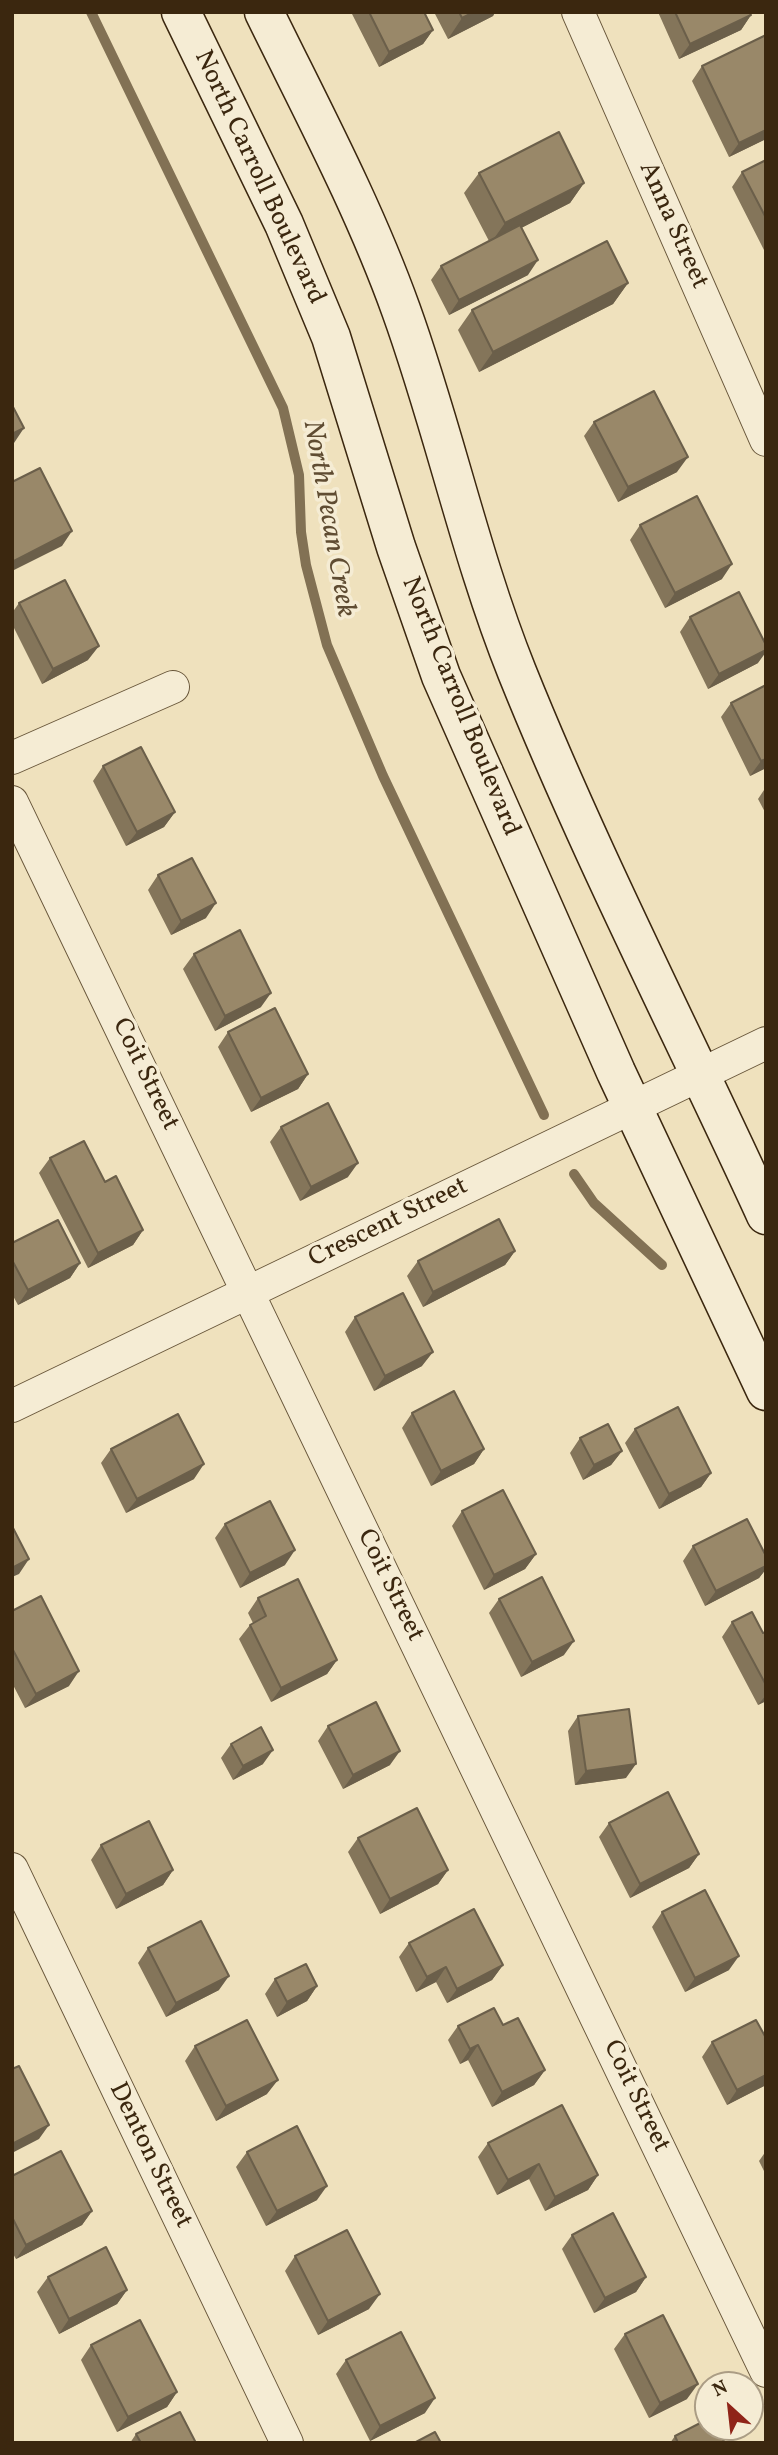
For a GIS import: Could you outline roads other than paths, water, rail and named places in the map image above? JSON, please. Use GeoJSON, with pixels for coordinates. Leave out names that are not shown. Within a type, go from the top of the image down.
{"type":"FeatureCollection","features":[{"type":"Feature","properties":{"kind":"main road","name":"North Carroll Boulevard"},"geometry":{"type":"LineString","coordinates":[[181,12],[284,224],[331,337],[396,547],[440,676],[633,1106],[766,1391]]}},
{"type":"Feature","properties":{"kind":"main road"},"geometry":{"type":"LineString","coordinates":[[264,12],[351,190],[401,309],[516,670],[568,792],[766,1215]]}},
{"type":"Feature","properties":{"kind":"street","name":"Anna Street"},"geometry":{"type":"LineString","coordinates":[[578,12],[766,440]]}},
{"type":"Feature","properties":{"kind":"street"},"geometry":{"type":"LineString","coordinates":[[12,758],[173,687]]}},
{"type":"Feature","properties":{"kind":"street","name":"Coit Street"},"geometry":{"type":"LineString","coordinates":[[12,802],[766,2371]]}},
{"type":"Feature","properties":{"kind":"street","name":"Crescent Street"},"geometry":{"type":"LineString","coordinates":[[12,1406],[766,1043]]}},
{"type":"Feature","properties":{"kind":"street","name":"Denton Street"},"geometry":{"type":"LineString","coordinates":[[12,1869],[286,2443]]}},
{"type":"Feature","properties":{"kind":"waterway","name":"North Pecan Creek"},"geometry":{"type":"LineString","coordinates":[[91,12],[283,408],[299,475],[301,532],[306,565],[327,645],[383,776],[544,1115]]}},
{"type":"Feature","properties":{"kind":"waterway","name":"North Pecan Creek"},"geometry":{"type":"LineString","coordinates":[[574,1174],[594,1203],[662,1265]]}}]}
